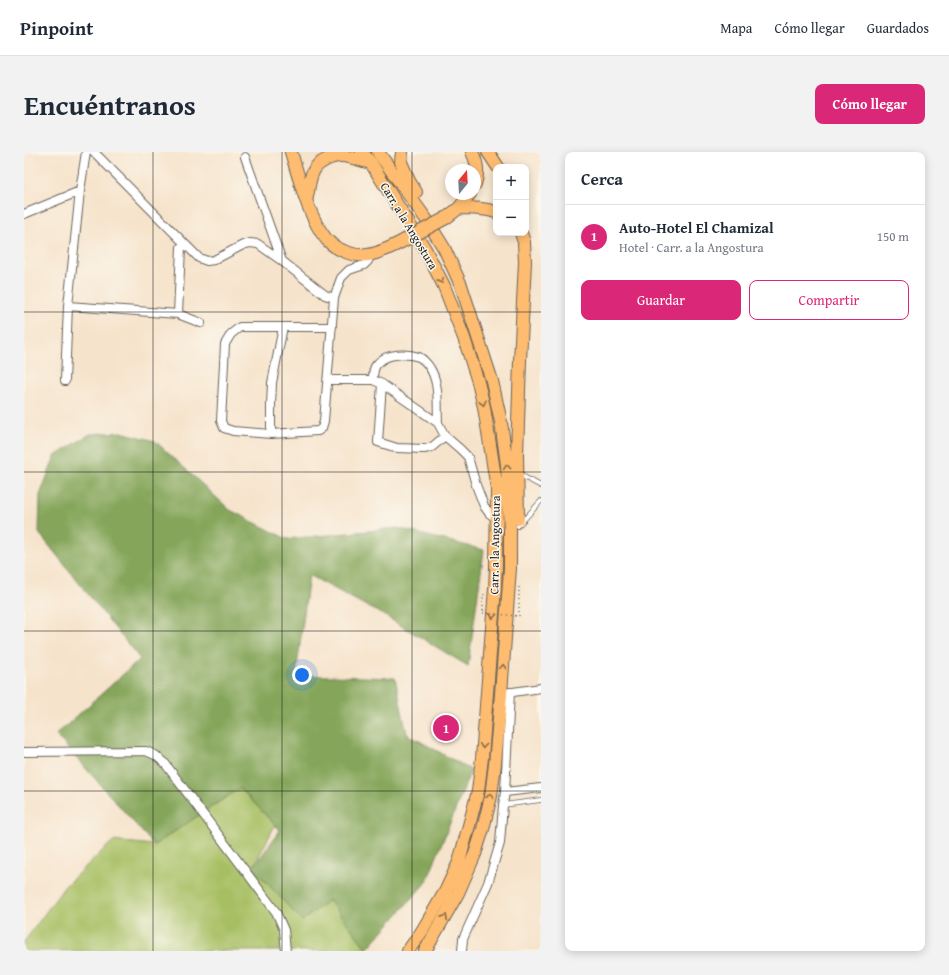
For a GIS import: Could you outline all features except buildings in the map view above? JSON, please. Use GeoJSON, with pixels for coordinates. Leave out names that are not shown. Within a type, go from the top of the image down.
{"type":"FeatureCollection","features":[{"type":"Feature","properties":{"kind":"main road"},"geometry":{"type":"LineString","coordinates":[[291,152],[316,224],[327,240],[339,249],[352,254],[361,256],[370,255],[388,249],[446,218],[459,208],[465,200]]}},
{"type":"Feature","properties":{"kind":"main road","name":"Carr. a la Angostura"},"geometry":{"type":"LineString","coordinates":[[362,152],[372,163],[425,249],[444,286],[464,338],[478,382],[484,407],[497,489],[496,567],[493,624],[478,791],[459,862],[446,890],[422,931],[408,951]]}},
{"type":"Feature","properties":{"kind":"main road","name":"Carr. a la Angostura"},"geometry":{"type":"LineString","coordinates":[[378,152],[426,219],[444,248],[461,285],[492,381],[501,422],[507,465],[510,568],[505,693],[491,796],[484,828],[475,854],[458,893],[425,951]]}},
{"type":"Feature","properties":{"kind":"main road"},"geometry":{"type":"LineString","coordinates":[[402,152],[400,162],[424,206],[426,219]]}},
{"type":"Feature","properties":{"kind":"main road"},"geometry":{"type":"LineString","coordinates":[[472,152],[476,164]]}},
{"type":"Feature","properties":{"kind":"main road"},"geometry":{"type":"LineString","coordinates":[[488,152],[496,164]]}},
{"type":"Feature","properties":{"kind":"main road"},"geometry":{"type":"LineString","coordinates":[[307,201],[310,180],[314,168],[322,162],[341,156],[372,163]]}},
{"type":"Feature","properties":{"kind":"main road"},"geometry":{"type":"LineString","coordinates":[[459,208],[478,208],[493,211]]}},
{"type":"Feature","properties":{"kind":"main road"},"geometry":{"type":"LineString","coordinates":[[510,568],[518,543],[517,454],[525,262],[523,236]]}},
{"type":"Feature","properties":{"kind":"street"},"geometry":{"type":"LineString","coordinates":[[65,381],[68,306],[80,191],[86,152]]}},
{"type":"Feature","properties":{"kind":"street"},"geometry":{"type":"LineString","coordinates":[[94,152],[199,258],[207,261],[214,260],[243,245],[250,243],[258,244],[282,260],[320,292],[334,298]]}},
{"type":"Feature","properties":{"kind":"street"},"geometry":{"type":"LineString","coordinates":[[245,157],[282,260]]}},
{"type":"Feature","properties":{"kind":"street"},"geometry":{"type":"LineString","coordinates":[[24,214],[80,191]]}},
{"type":"Feature","properties":{"kind":"street"},"geometry":{"type":"LineString","coordinates":[[178,314],[181,247],[185,244]]}},
{"type":"Feature","properties":{"kind":"street"},"geometry":{"type":"LineString","coordinates":[[332,327],[240,327],[231,334],[225,344],[221,421],[224,428],[233,431],[271,434],[318,432],[322,428],[328,380],[332,327],[334,298],[340,278],[349,270],[364,265],[368,261],[370,255]]}},
{"type":"Feature","properties":{"kind":"street"},"geometry":{"type":"LineString","coordinates":[[68,306],[178,314],[201,323]]}},
{"type":"Feature","properties":{"kind":"street"},"geometry":{"type":"LineString","coordinates":[[271,434],[272,383],[283,327]]}},
{"type":"Feature","properties":{"kind":"street"},"geometry":{"type":"LineString","coordinates":[[373,380],[374,370],[377,363],[384,358],[400,354],[421,358],[430,368],[436,382],[438,423],[445,436],[468,457],[484,506],[497,519]]}},
{"type":"Feature","properties":{"kind":"street"},"geometry":{"type":"LineString","coordinates":[[328,380],[373,380],[382,384],[438,423]]}},
{"type":"Feature","properties":{"kind":"street"},"geometry":{"type":"LineString","coordinates":[[382,384],[378,442],[397,448],[425,448],[432,447],[445,436]]}},
{"type":"Feature","properties":{"kind":"street"},"geometry":{"type":"LineString","coordinates":[[462,951],[463,939],[488,883],[500,843],[505,792],[505,693],[541,688]]}},
{"type":"Feature","properties":{"kind":"street"},"geometry":{"type":"LineString","coordinates":[[24,752],[146,751],[155,755],[164,762],[276,912],[284,930],[286,951]]}},
{"type":"Feature","properties":{"kind":"street"},"geometry":{"type":"LineString","coordinates":[[505,792],[541,788]]}},
{"type":"Feature","properties":{"kind":"lane"},"geometry":{"type":"LineString","coordinates":[[517,474],[541,486]]}},
{"type":"Feature","properties":{"kind":"lane"},"geometry":{"type":"LineString","coordinates":[[518,526],[541,501]]}},
{"type":"Feature","properties":{"kind":"lane"},"geometry":{"type":"LineString","coordinates":[[503,805],[541,800]]}},
{"type":"Feature","properties":{"kind":"path"},"geometry":{"type":"LineString","coordinates":[[483,596],[483,613],[519,616],[519,597]]}},
{"type":"Feature","properties":{"kind":"green space"},"geometry":{"type":"Polygon","coordinates":[[[121,432],[155,441],[230,510],[287,539],[397,528],[484,550],[468,666],[385,616],[309,575],[296,675],[395,678],[407,734],[471,770],[427,881],[367,949],[329,900],[302,921],[253,868],[280,830],[240,788],[154,845],[56,735],[140,659],[39,533],[40,495],[55,456],[90,434],[121,432]]]}},
{"type":"Feature","properties":{"kind":"green space"},"geometry":{"type":"Polygon","coordinates":[[[240,788],[275,825],[253,868],[329,900],[367,949],[365,951],[24,951],[24,942],[65,886],[113,841],[154,845],[240,788]]]}},
{"type":"Feature","properties":{"kind":"place","name":"Auto-Hotel El Chamizal"},"geometry":{"type":"Point","coordinates":[446,728]}}]}
